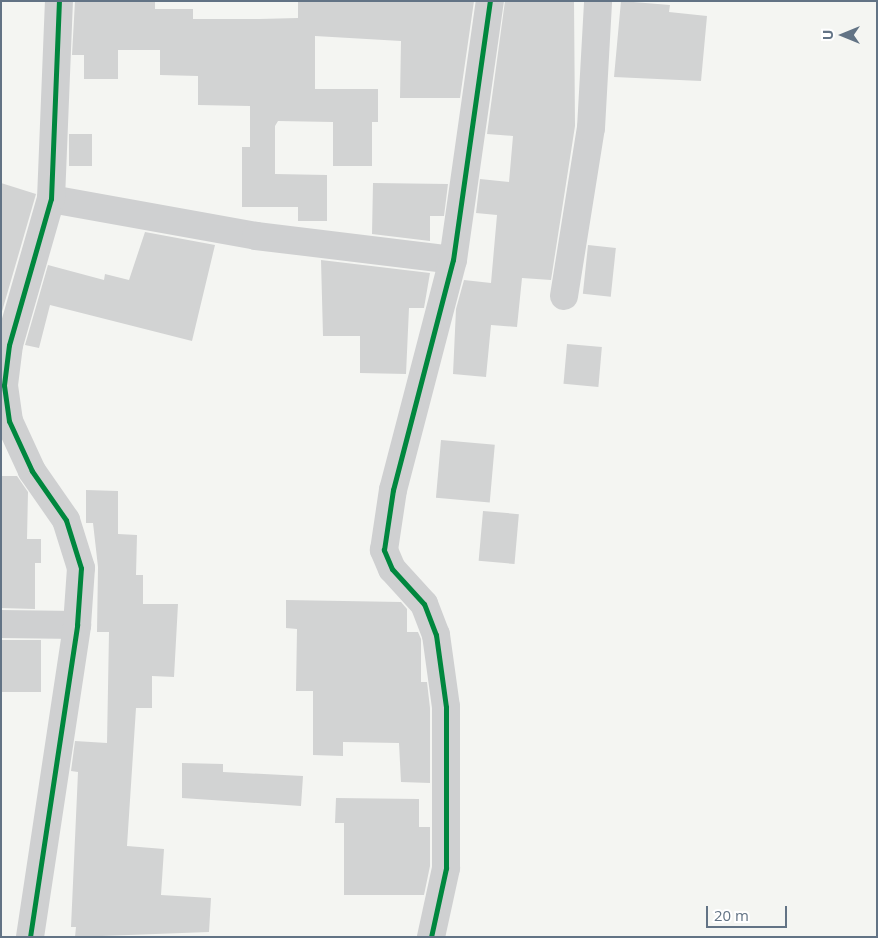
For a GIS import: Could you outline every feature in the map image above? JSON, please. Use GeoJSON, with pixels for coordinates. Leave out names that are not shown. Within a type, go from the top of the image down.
{"type":"FeatureCollection","features":[{"type":"Feature","properties":{"kind":"street"},"geometry":{"type":"LineString","coordinates":[[30,937],[77,625],[81,568],[66,520],[32,471],[9,421],[4,385],[9,344],[62,201],[59,1]]}},
{"type":"Feature","properties":{"kind":"street"},"geometry":{"type":"LineString","coordinates":[[431,937],[446,868],[446,707],[436,635],[424,604],[388,560],[393,490],[453,260],[490,1]]}},
{"type":"Feature","properties":{"kind":"street"},"geometry":{"type":"LineString","coordinates":[[564,296],[591,128],[598,1]]}},
{"type":"Feature","properties":{"kind":"street"},"geometry":{"type":"LineString","coordinates":[[62,201],[256,236],[453,260]]}},
{"type":"Feature","properties":{"kind":"street"},"geometry":{"type":"LineString","coordinates":[[1,624],[77,625]]}},
{"type":"Feature","properties":{"kind":"building"},"geometry":{"type":"Polygon","coordinates":[[[75,1],[155,1],[155,9],[193,9],[193,19],[259,19],[298,18],[298,1],[474,1],[460,98],[400,98],[401,41],[315,36],[315,89],[378,89],[378,122],[372,122],[372,166],[333,166],[333,122],[278,121],[275,126],[275,174],[327,175],[327,221],[298,221],[298,207],[242,207],[242,147],[250,147],[250,106],[198,105],[198,76],[160,75],[160,50],[118,50],[118,79],[84,79],[84,55],[72,55],[75,1]]]}},
{"type":"Feature","properties":{"kind":"building"},"geometry":{"type":"Polygon","coordinates":[[[505,1],[574,1],[575,126],[551,280],[522,278],[517,327],[491,325],[486,377],[453,374],[456,309],[464,280],[491,283],[497,215],[476,213],[480,179],[509,182],[513,136],[487,134],[505,1]]]}},
{"type":"Feature","properties":{"kind":"building"},"geometry":{"type":"Polygon","coordinates":[[[621,1],[670,5],[669,12],[707,16],[701,81],[614,77],[621,1]]]}},
{"type":"Feature","properties":{"kind":"building"},"geometry":{"type":"Polygon","coordinates":[[[69,134],[92,134],[92,166],[69,166],[69,134]]]}},
{"type":"Feature","properties":{"kind":"building"},"geometry":{"type":"Polygon","coordinates":[[[1,183],[36,194],[1,315],[1,183]]]}},
{"type":"Feature","properties":{"kind":"building"},"geometry":{"type":"Polygon","coordinates":[[[373,183],[448,184],[444,216],[430,216],[430,241],[372,234],[373,183]]]}},
{"type":"Feature","properties":{"kind":"building"},"geometry":{"type":"Polygon","coordinates":[[[145,232],[215,245],[192,341],[50,305],[39,348],[25,345],[48,265],[104,280],[105,274],[129,280],[145,232]]]}},
{"type":"Feature","properties":{"kind":"building"},"geometry":{"type":"Polygon","coordinates":[[[588,245],[616,248],[611,297],[583,294],[588,245]]]}},
{"type":"Feature","properties":{"kind":"building"},"geometry":{"type":"Polygon","coordinates":[[[321,260],[430,273],[424,308],[409,308],[406,374],[360,373],[360,336],[323,336],[321,260]]]}},
{"type":"Feature","properties":{"kind":"building"},"geometry":{"type":"Polygon","coordinates":[[[567,344],[602,347],[598,387],[564,384],[567,344]]]}},
{"type":"Feature","properties":{"kind":"building"},"geometry":{"type":"Polygon","coordinates":[[[441,440],[495,445],[490,502],[436,498],[441,440]]]}},
{"type":"Feature","properties":{"kind":"building"},"geometry":{"type":"Polygon","coordinates":[[[1,476],[17,476],[28,492],[27,539],[41,539],[41,563],[35,563],[35,609],[1,608],[1,476]]]}},
{"type":"Feature","properties":{"kind":"building"},"geometry":{"type":"Polygon","coordinates":[[[86,490],[118,491],[118,534],[137,535],[136,575],[143,575],[143,604],[178,604],[174,677],[152,676],[152,708],[136,708],[127,846],[164,849],[161,895],[211,898],[209,932],[75,937],[76,927],[71,927],[78,772],[71,771],[75,741],[107,743],[109,632],[97,632],[98,567],[93,523],[86,523],[86,490]]]}},
{"type":"Feature","properties":{"kind":"building"},"geometry":{"type":"Polygon","coordinates":[[[483,511],[519,514],[515,564],[479,561],[483,511]]]}},
{"type":"Feature","properties":{"kind":"building"},"geometry":{"type":"Polygon","coordinates":[[[286,600],[401,602],[407,609],[407,632],[418,632],[421,639],[421,682],[427,682],[430,708],[430,783],[401,782],[399,743],[343,742],[343,756],[313,755],[313,691],[296,691],[297,629],[286,628],[286,600]]]}},
{"type":"Feature","properties":{"kind":"building"},"geometry":{"type":"Polygon","coordinates":[[[1,640],[41,640],[41,692],[1,692],[1,640]]]}},
{"type":"Feature","properties":{"kind":"building"},"geometry":{"type":"Polygon","coordinates":[[[182,763],[223,764],[223,772],[303,776],[301,806],[182,798],[182,763]]]}},
{"type":"Feature","properties":{"kind":"building"},"geometry":{"type":"Polygon","coordinates":[[[336,798],[419,799],[419,827],[430,827],[430,866],[424,895],[344,895],[344,823],[335,823],[336,798]]]}},
{"type":"Feature","properties":{"kind":"cycle path"},"geometry":{"type":"LineString","coordinates":[[30,937],[77,625],[81,568],[66,520],[32,471],[9,421],[4,385],[9,345],[51,199],[59,1]]}},
{"type":"Feature","properties":{"kind":"cycle path"},"geometry":{"type":"LineString","coordinates":[[431,937],[446,868],[446,707],[436,635],[424,604],[392,569],[384,550],[393,490],[453,260],[490,1]]}}]}
